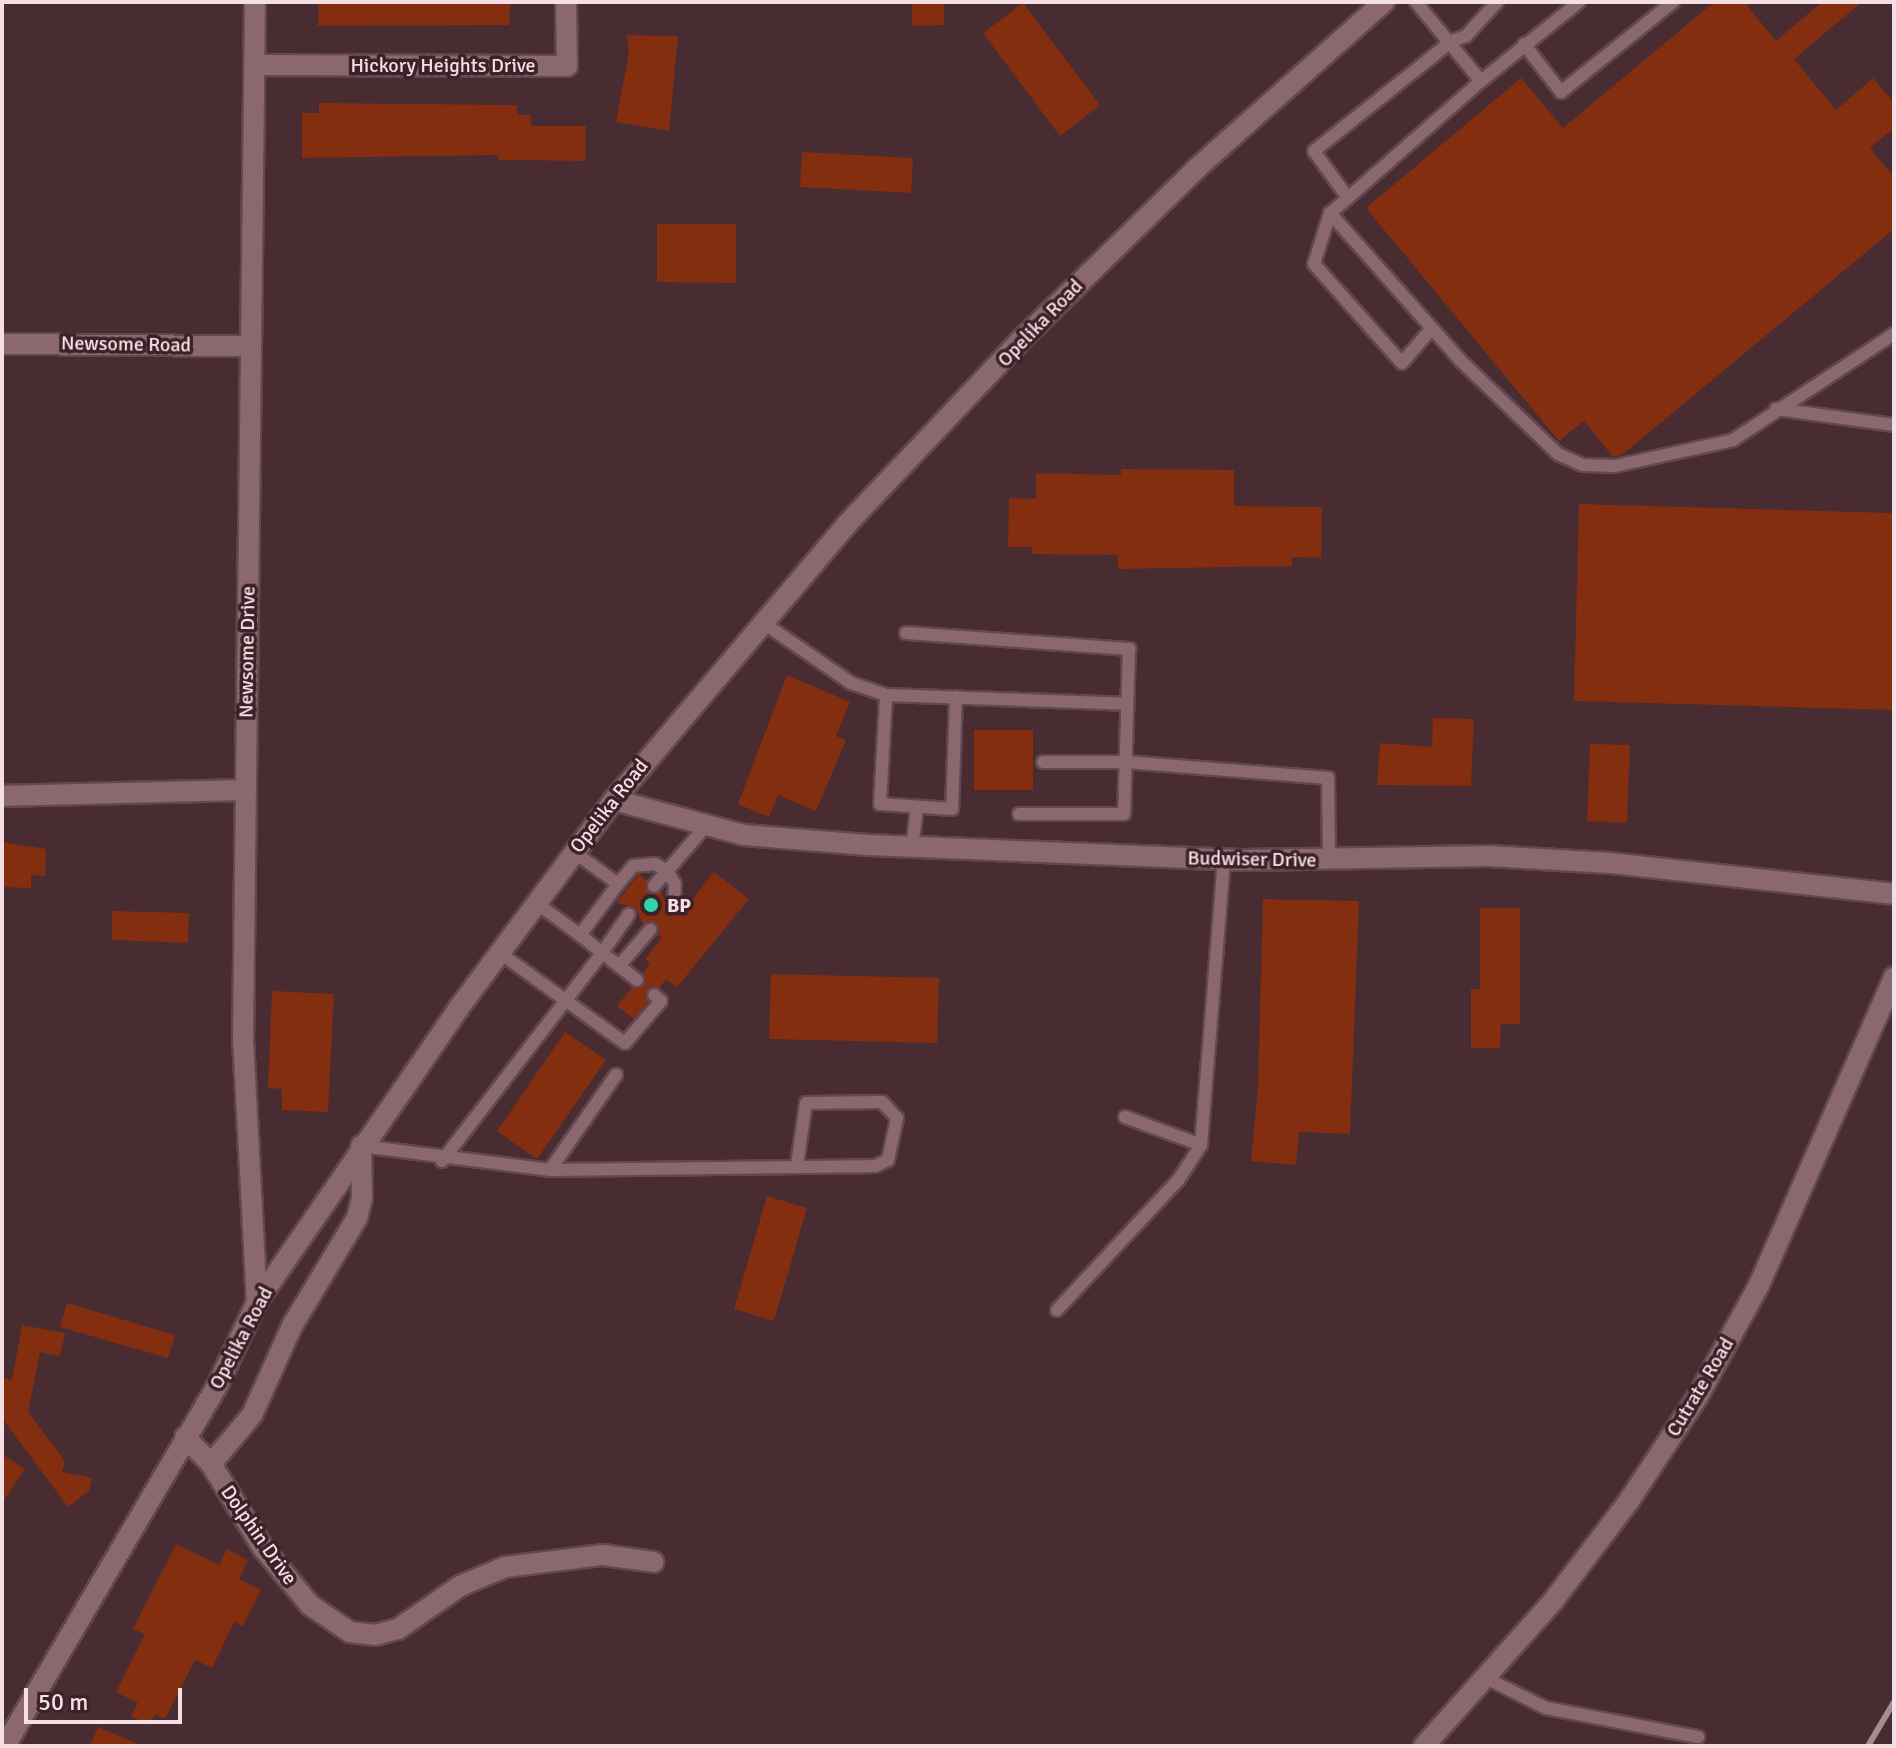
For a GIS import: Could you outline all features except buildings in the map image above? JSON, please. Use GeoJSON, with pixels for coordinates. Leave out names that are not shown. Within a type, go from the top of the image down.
{"type":"FeatureCollection","features":[{"type":"Feature","properties":{"kind":"street","name":"Newsome Drive"},"geometry":{"type":"LineString","coordinates":[[255,2],[243,1038],[257,1302]]}},
{"type":"Feature","properties":{"kind":"street","name":"Hickory Heights Drive"},"geometry":{"type":"LineString","coordinates":[[255,65],[567,66],[566,2]]}},
{"type":"Feature","properties":{"kind":"street","name":"Opelika Road"},"geometry":{"type":"LineString","coordinates":[[5,1746],[185,1437],[257,1302],[361,1146],[535,902],[614,800],[847,524],[1107,254],[1384,2]]}},
{"type":"Feature","properties":{"kind":"street","name":"Newsome Road"},"geometry":{"type":"LineString","coordinates":[[2,344],[250,346]]}},
{"type":"Feature","properties":{"kind":"street"},"geometry":{"type":"LineString","coordinates":[[2,796],[245,790]]}},
{"type":"Feature","properties":{"kind":"street","name":"Budwiser Drive"},"geometry":{"type":"LineString","coordinates":[[614,800],[744,835],[912,848],[1329,861],[1488,856],[1564,860],[1894,894]]}},
{"type":"Feature","properties":{"kind":"street","name":"Cutrate Road"},"geometry":{"type":"LineString","coordinates":[[1424,1746],[1488,1679],[1629,1501],[1698,1396],[1759,1285],[1894,977]]}},
{"type":"Feature","properties":{"kind":"street"},"geometry":{"type":"LineString","coordinates":[[211,1464],[252,1415],[292,1326],[357,1218],[362,1198],[361,1146]]}},
{"type":"Feature","properties":{"kind":"street","name":"Dolphin Drive"},"geometry":{"type":"LineString","coordinates":[[185,1437],[211,1464],[263,1548],[310,1605],[350,1632],[375,1635],[398,1629],[460,1586],[505,1567],[603,1555],[654,1562]]}},
{"type":"Feature","properties":{"kind":"lane"},"geometry":{"type":"LineString","coordinates":[[1416,2],[1452,41],[1481,81]]}},
{"type":"Feature","properties":{"kind":"lane"},"geometry":{"type":"LineString","coordinates":[[1348,198],[1314,151],[1452,41],[1466,36],[1497,2]]}},
{"type":"Feature","properties":{"kind":"lane"},"geometry":{"type":"LineString","coordinates":[[1431,329],[1402,363],[1314,264],[1330,213],[1524,44],[1579,2]]}},
{"type":"Feature","properties":{"kind":"lane"},"geometry":{"type":"LineString","coordinates":[[1524,44],[1561,92],[1673,2]]}},
{"type":"Feature","properties":{"kind":"lane"},"geometry":{"type":"LineString","coordinates":[[1330,213],[1431,329],[1558,454],[1583,465],[1615,466],[1733,440],[1894,334]]}},
{"type":"Feature","properties":{"kind":"lane"},"geometry":{"type":"LineString","coordinates":[[1776,409],[1894,425]]}},
{"type":"Feature","properties":{"kind":"lane"},"geometry":{"type":"LineString","coordinates":[[762,622],[851,683],[886,695],[1127,704]]}},
{"type":"Feature","properties":{"kind":"lane"},"geometry":{"type":"LineString","coordinates":[[906,633],[1129,649],[1124,814],[1019,814]]}},
{"type":"Feature","properties":{"kind":"lane"},"geometry":{"type":"LineString","coordinates":[[886,695],[880,804],[952,809],[956,697]]}},
{"type":"Feature","properties":{"kind":"lane"},"geometry":{"type":"LineString","coordinates":[[1043,762],[1126,762],[1328,778],[1329,861]]}},
{"type":"Feature","properties":{"kind":"lane"},"geometry":{"type":"LineString","coordinates":[[912,848],[917,807]]}},
{"type":"Feature","properties":{"kind":"lane"},"geometry":{"type":"LineString","coordinates":[[654,886],[706,826]]}},
{"type":"Feature","properties":{"kind":"lane"},"geometry":{"type":"LineString","coordinates":[[574,852],[618,884]]}},
{"type":"Feature","properties":{"kind":"lane"},"geometry":{"type":"LineString","coordinates":[[1057,1310],[1179,1179],[1201,1145],[1224,859]]}},
{"type":"Feature","properties":{"kind":"lane"},"geometry":{"type":"LineString","coordinates":[[580,935],[633,866],[655,864],[667,871],[675,884],[674,901]]}},
{"type":"Feature","properties":{"kind":"lane"},"geometry":{"type":"LineString","coordinates":[[535,902],[637,980]]}},
{"type":"Feature","properties":{"kind":"lane"},"geometry":{"type":"LineString","coordinates":[[442,1161],[629,914]]}},
{"type":"Feature","properties":{"kind":"lane"},"geometry":{"type":"LineString","coordinates":[[619,966],[650,930]]}},
{"type":"Feature","properties":{"kind":"lane"},"geometry":{"type":"LineString","coordinates":[[500,953],[625,1043],[661,1001],[654,995]]}},
{"type":"Feature","properties":{"kind":"lane"},"geometry":{"type":"LineString","coordinates":[[550,1170],[616,1075]]}},
{"type":"Feature","properties":{"kind":"lane"},"geometry":{"type":"LineString","coordinates":[[361,1146],[442,1161],[550,1170],[875,1166],[888,1160],[897,1118],[882,1102],[806,1103],[797,1165]]}},
{"type":"Feature","properties":{"kind":"lane"},"geometry":{"type":"LineString","coordinates":[[1125,1117],[1201,1145]]}},
{"type":"Feature","properties":{"kind":"lane"},"geometry":{"type":"LineString","coordinates":[[1488,1679],[1546,1708],[1698,1737]]}},
{"type":"Feature","properties":{"kind":"railway"},"geometry":{"type":"LineString","coordinates":[[1868,1746],[1894,1702]]}},
{"type":"Feature","properties":{"kind":"place","name":"BP"},"geometry":{"type":"Point","coordinates":[651,905]}}]}
